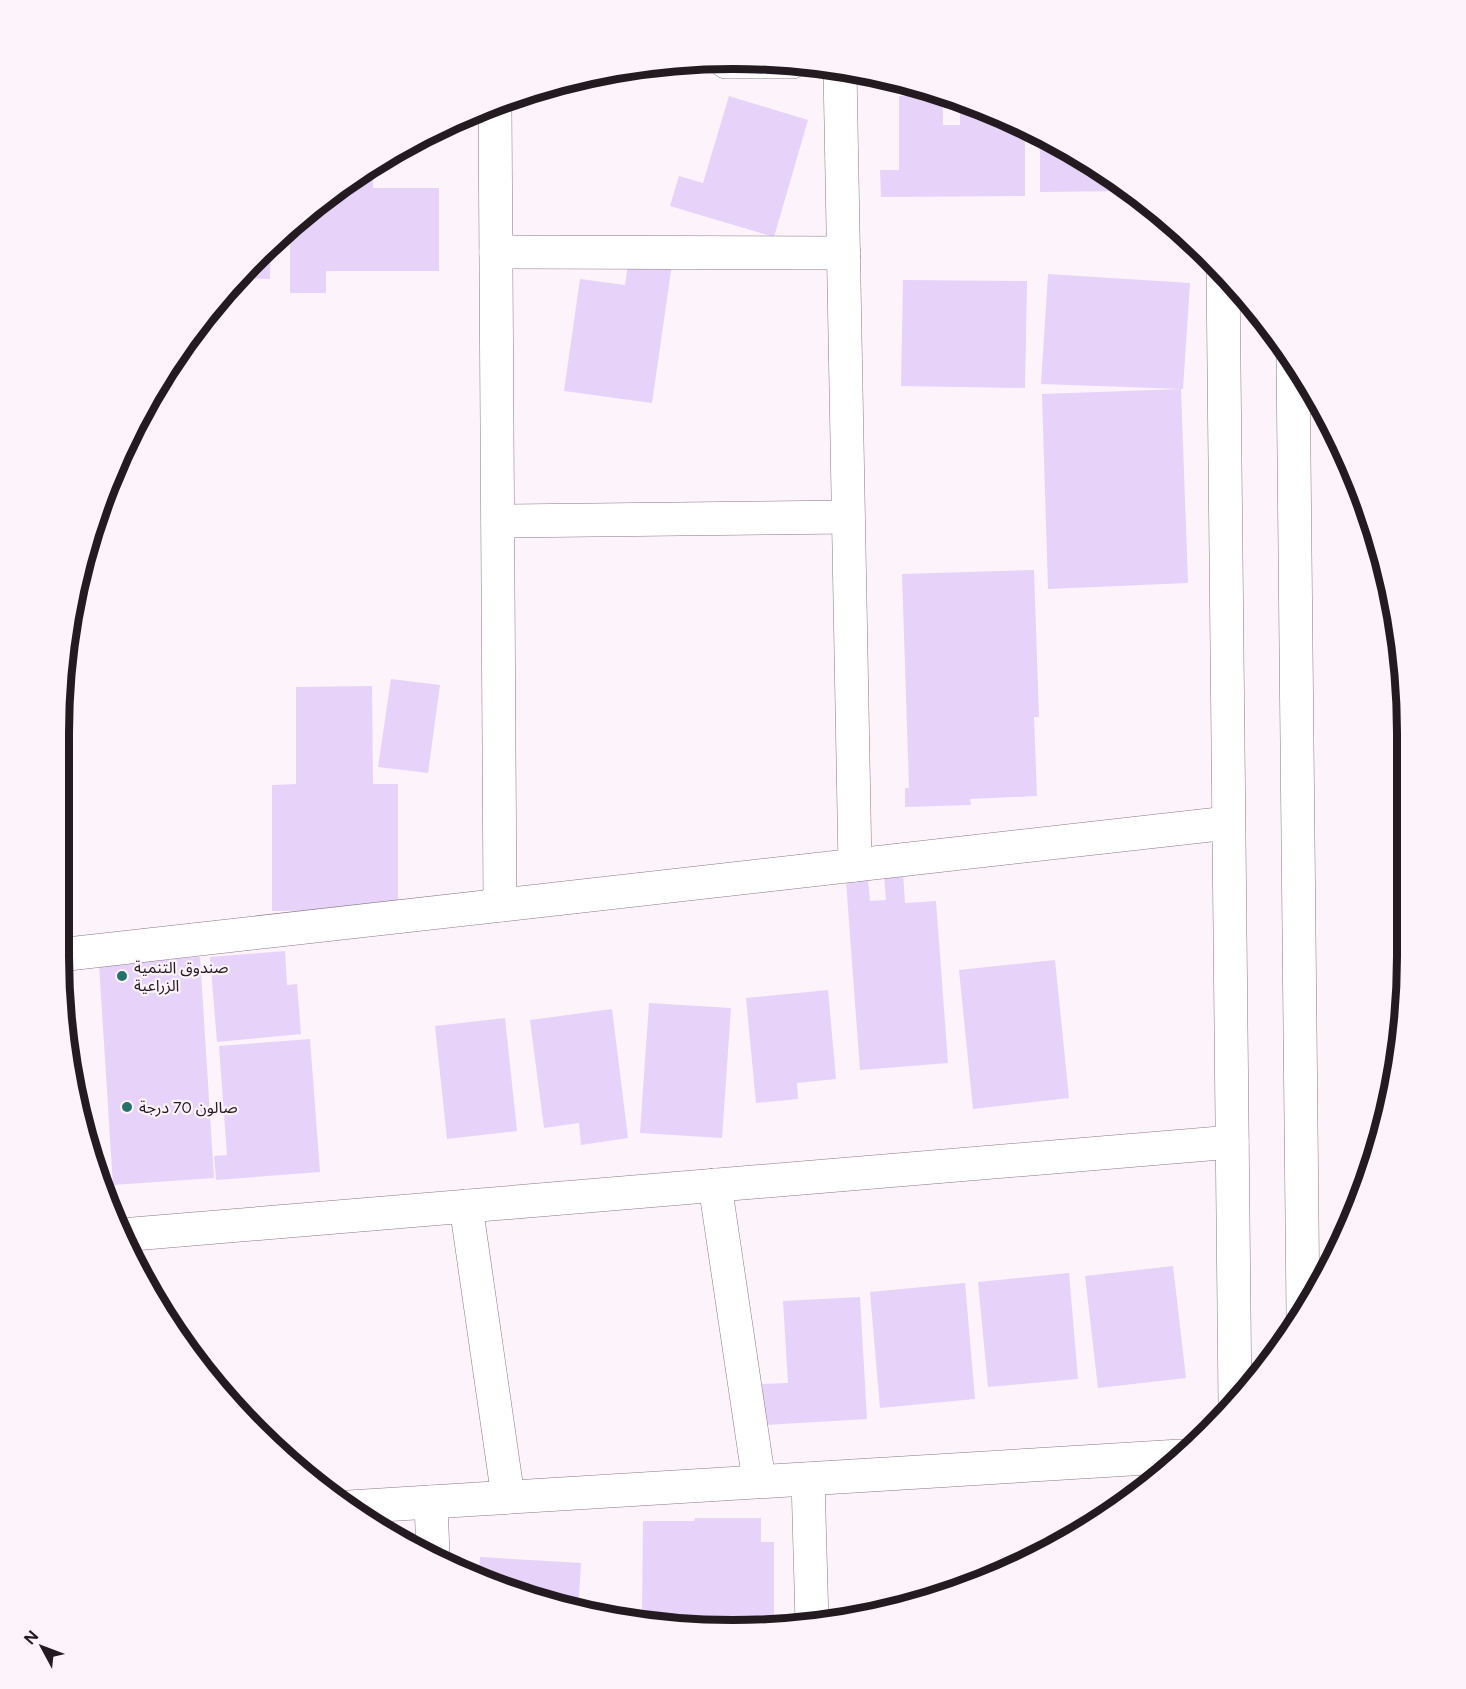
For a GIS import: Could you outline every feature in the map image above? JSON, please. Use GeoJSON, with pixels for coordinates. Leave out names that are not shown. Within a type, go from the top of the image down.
{"type":"FeatureCollection","features":[{"type":"Feature","properties":{"kind":"street"},"geometry":{"type":"LineString","coordinates":[[840,78],[855,865]]}},
{"type":"Feature","properties":{"kind":"street"},"geometry":{"type":"LineString","coordinates":[[495,114],[500,905]]}},
{"type":"Feature","properties":{"kind":"street"},"geometry":{"type":"LineString","coordinates":[[496,252],[844,253]]}},
{"type":"Feature","properties":{"kind":"street"},"geometry":{"type":"LineString","coordinates":[[1222,284],[1235,1391]]}},
{"type":"Feature","properties":{"kind":"street"},"geometry":{"type":"LineString","coordinates":[[1293,377],[1306,1291]]}},
{"type":"Feature","properties":{"kind":"street"},"geometry":{"type":"LineString","coordinates":[[498,521],[848,517]]}},
{"type":"Feature","properties":{"kind":"street"},"geometry":{"type":"LineString","coordinates":[[69,954],[1228,823]]}},
{"type":"Feature","properties":{"kind":"street"},"geometry":{"type":"LineString","coordinates":[[130,1234],[1232,1142]]}},
{"type":"Feature","properties":{"kind":"street"},"geometry":{"type":"LineString","coordinates":[[715,1185],[759,1481]]}},
{"type":"Feature","properties":{"kind":"street"},"geometry":{"type":"LineString","coordinates":[[466,1206],[508,1497]]}},
{"type":"Feature","properties":{"kind":"street"},"geometry":{"type":"LineString","coordinates":[[362,1506],[1169,1457]]}},
{"type":"Feature","properties":{"kind":"street"},"geometry":{"type":"LineString","coordinates":[[808,1479],[812,1615]]}},
{"type":"Feature","properties":{"kind":"street"},"geometry":{"type":"LineString","coordinates":[[431,1502],[433,1549]]}},
{"type":"Feature","properties":{"kind":"building"},"geometry":{"type":"Polygon","coordinates":[[[729,96],[808,120],[774,237],[670,206],[679,176],[703,183],[729,96]]]}},
{"type":"Feature","properties":{"kind":"building"},"geometry":{"type":"Polygon","coordinates":[[[899,96],[917,96],[943,103],[943,125],[960,125],[960,109],[1025,136],[1025,196],[881,197],[880,170],[899,170],[899,96]]]}},
{"type":"Feature","properties":{"kind":"building"},"geometry":{"type":"Polygon","coordinates":[[[1040,144],[1116,191],[1040,192],[1040,144]]]}},
{"type":"Feature","properties":{"kind":"building"},"geometry":{"type":"Polygon","coordinates":[[[373,175],[373,188],[439,188],[439,271],[326,271],[326,293],[290,293],[290,239],[364,181],[373,175]]]}},
{"type":"Feature","properties":{"kind":"building"},"geometry":{"type":"Polygon","coordinates":[[[271,256],[270,279],[249,278],[271,256]]]}},
{"type":"Feature","properties":{"kind":"building"},"geometry":{"type":"Polygon","coordinates":[[[629,258],[672,264],[652,403],[564,391],[580,279],[625,285],[629,258]]]}},
{"type":"Feature","properties":{"kind":"building"},"geometry":{"type":"Polygon","coordinates":[[[1048,274],[1190,283],[1183,389],[1041,384],[1048,274]]]}},
{"type":"Feature","properties":{"kind":"building"},"geometry":{"type":"Polygon","coordinates":[[[903,280],[1027,281],[1025,388],[901,386],[903,280]]]}},
{"type":"Feature","properties":{"kind":"building"},"geometry":{"type":"Polygon","coordinates":[[[1181,389],[1188,583],[1048,589],[1042,394],[1181,389]]]}},
{"type":"Feature","properties":{"kind":"building"},"geometry":{"type":"Polygon","coordinates":[[[1034,570],[1039,717],[1034,717],[1037,796],[970,799],[971,805],[905,807],[905,788],[909,788],[902,574],[1034,570]]]}},
{"type":"Feature","properties":{"kind":"building"},"geometry":{"type":"Polygon","coordinates":[[[391,679],[440,685],[428,773],[378,767],[391,679]]]}},
{"type":"Feature","properties":{"kind":"building"},"geometry":{"type":"Polygon","coordinates":[[[372,686],[373,784],[398,784],[398,910],[272,911],[272,785],[296,784],[296,687],[372,686]]]}},
{"type":"Feature","properties":{"kind":"building"},"geometry":{"type":"Polygon","coordinates":[[[903,873],[905,903],[936,901],[948,1063],[860,1070],[846,881],[868,880],[870,901],[886,900],[884,875],[903,873]]]}},
{"type":"Feature","properties":{"kind":"building"},"geometry":{"type":"Polygon","coordinates":[[[285,951],[287,985],[297,984],[301,1034],[217,1042],[210,957],[285,951]]]}},
{"type":"Feature","properties":{"kind":"building"},"geometry":{"type":"Polygon","coordinates":[[[200,957],[214,1178],[113,1185],[99,964],[200,957]]]}},
{"type":"Feature","properties":{"kind":"building"},"geometry":{"type":"Polygon","coordinates":[[[1055,960],[1069,1098],[973,1109],[959,970],[1055,960]]]}},
{"type":"Feature","properties":{"kind":"building"},"geometry":{"type":"Polygon","coordinates":[[[828,990],[836,1079],[797,1083],[798,1099],[756,1103],[746,998],[828,990]]]}},
{"type":"Feature","properties":{"kind":"building"},"geometry":{"type":"Polygon","coordinates":[[[649,1003],[731,1008],[722,1138],[640,1133],[649,1003]]]}},
{"type":"Feature","properties":{"kind":"building"},"geometry":{"type":"Polygon","coordinates":[[[612,1009],[628,1138],[581,1145],[579,1123],[544,1128],[530,1020],[612,1009]]]}},
{"type":"Feature","properties":{"kind":"building"},"geometry":{"type":"Polygon","coordinates":[[[505,1018],[517,1131],[447,1139],[435,1026],[505,1018]]]}},
{"type":"Feature","properties":{"kind":"building"},"geometry":{"type":"Polygon","coordinates":[[[310,1039],[320,1172],[216,1180],[214,1156],[227,1155],[219,1046],[310,1039]]]}},
{"type":"Feature","properties":{"kind":"building"},"geometry":{"type":"Polygon","coordinates":[[[1173,1266],[1186,1378],[1098,1388],[1085,1276],[1173,1266]]]}},
{"type":"Feature","properties":{"kind":"building"},"geometry":{"type":"Polygon","coordinates":[[[1069,1273],[1078,1379],[988,1387],[978,1282],[1069,1273]]]}},
{"type":"Feature","properties":{"kind":"building"},"geometry":{"type":"Polygon","coordinates":[[[965,1283],[975,1399],[880,1408],[870,1292],[965,1283]]]}},
{"type":"Feature","properties":{"kind":"building"},"geometry":{"type":"Polygon","coordinates":[[[860,1297],[867,1419],[765,1425],[762,1384],[788,1383],[783,1301],[860,1297]]]}},
{"type":"Feature","properties":{"kind":"building"},"geometry":{"type":"Polygon","coordinates":[[[695,1518],[761,1518],[761,1542],[774,1542],[774,1619],[690,1619],[642,1613],[643,1521],[694,1521],[695,1518]]]}},
{"type":"Feature","properties":{"kind":"building"},"geometry":{"type":"Polygon","coordinates":[[[480,1557],[581,1563],[579,1601],[520,1585],[479,1569],[480,1557]]]}},
{"type":"Feature","properties":{"kind":"place","name":"صندوق التنمية الزراعية"},"geometry":{"type":"Point","coordinates":[122,976]}},
{"type":"Feature","properties":{"kind":"place","name":"صالون 70 درجة"},"geometry":{"type":"Point","coordinates":[127,1107]}}]}
